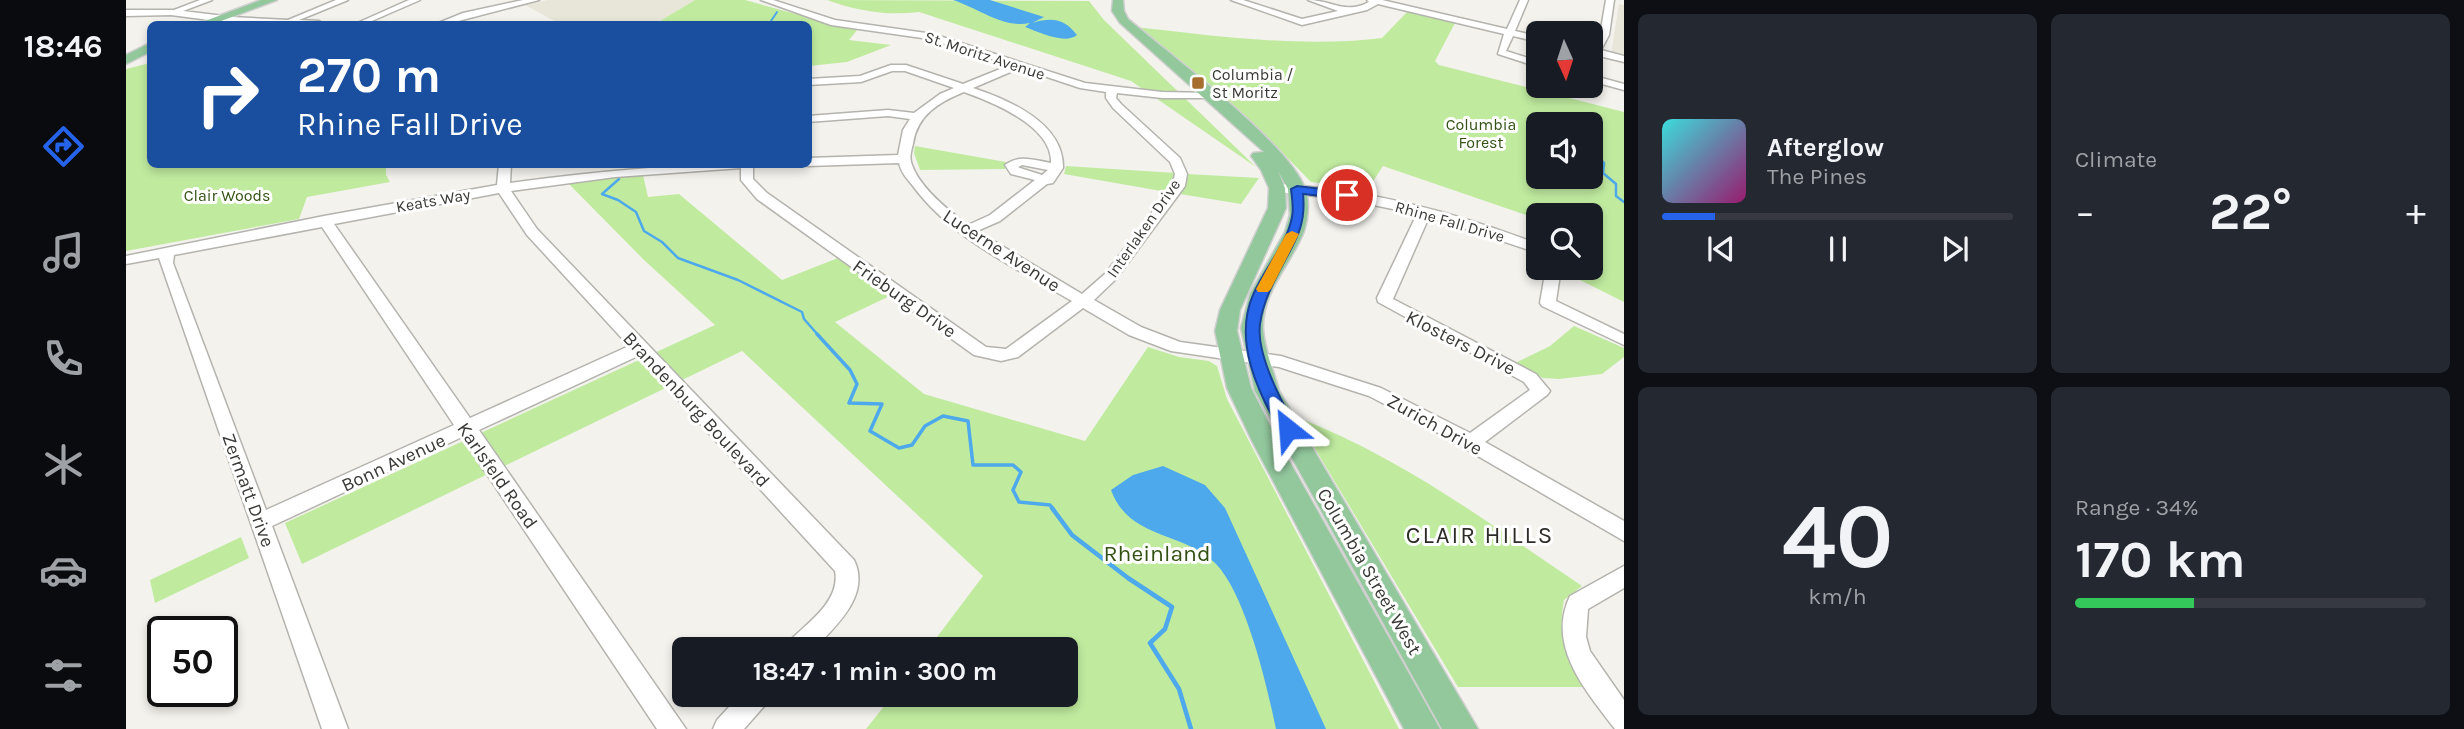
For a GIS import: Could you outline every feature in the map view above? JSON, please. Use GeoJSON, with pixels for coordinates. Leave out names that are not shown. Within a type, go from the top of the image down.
{"type":"FeatureCollection","features":[{"type":"Feature","properties":{"kind":"main road"},"geometry":{"type":"LineString","coordinates":[[211,21],[272,0]]}},
{"type":"Feature","properties":{"kind":"main road"},"geometry":{"type":"LineString","coordinates":[[1107,0],[1110,20],[1200,95],[1266,145],[1297,189]]}},
{"type":"Feature","properties":{"kind":"main road"},"geometry":{"type":"LineString","coordinates":[[1118,0],[1118,11],[1124,21],[1258,154],[1269,169],[1277,188]]}},
{"type":"Feature","properties":{"kind":"main road"},"geometry":{"type":"LineString","coordinates":[[126,60],[147,49]]}},
{"type":"Feature","properties":{"kind":"main road","name":"Columbia Street West"},"geometry":{"type":"LineString","coordinates":[[1277,188],[1278,208],[1230,310],[1226,331],[1267,391],[1461,729]]}},
{"type":"Feature","properties":{"kind":"main road","name":"Columbia Street West"},"geometry":{"type":"LineString","coordinates":[[1297,189],[1299,215],[1294,232],[1260,294],[1239,388],[1260,432],[1423,729]]}},
{"type":"Feature","properties":{"kind":"street"},"geometry":{"type":"LineString","coordinates":[[171,12],[208,0]]}},
{"type":"Feature","properties":{"kind":"street"},"geometry":{"type":"LineString","coordinates":[[289,21],[344,0]]}},
{"type":"Feature","properties":{"kind":"street"},"geometry":{"type":"LineString","coordinates":[[366,21],[416,0]]}},
{"type":"Feature","properties":{"kind":"street","name":"St. Moritz Avenue"},"geometry":{"type":"LineString","coordinates":[[765,0],[834,23],[930,36],[1073,83],[1112,90],[1200,95]]}},
{"type":"Feature","properties":{"kind":"street"},"geometry":{"type":"LineString","coordinates":[[1235,0],[1302,22],[1348,12],[1375,0],[1526,36]]}},
{"type":"Feature","properties":{"kind":"street"},"geometry":{"type":"LineString","coordinates":[[1312,0],[1348,12]]}},
{"type":"Feature","properties":{"kind":"street"},"geometry":{"type":"LineString","coordinates":[[1524,0],[1502,53],[1526,60]]}},
{"type":"Feature","properties":{"kind":"street"},"geometry":{"type":"LineString","coordinates":[[1603,39],[1610,0]]}},
{"type":"Feature","properties":{"kind":"street"},"geometry":{"type":"LineString","coordinates":[[448,21],[528,1]]}},
{"type":"Feature","properties":{"kind":"street"},"geometry":{"type":"LineString","coordinates":[[126,13],[171,12],[244,21]]}},
{"type":"Feature","properties":{"kind":"street"},"geometry":{"type":"LineString","coordinates":[[455,18],[462,21]]}},
{"type":"Feature","properties":{"kind":"street"},"geometry":{"type":"LineString","coordinates":[[232,20],[237,21]]}},
{"type":"Feature","properties":{"kind":"street"},"geometry":{"type":"LineString","coordinates":[[1603,54],[1624,59]]}},
{"type":"Feature","properties":{"kind":"street"},"geometry":{"type":"LineString","coordinates":[[812,162],[904,159],[909,130],[917,117],[934,102],[963,87],[1019,65]]}},
{"type":"Feature","properties":{"kind":"street"},"geometry":{"type":"LineString","coordinates":[[812,82],[861,79],[899,67],[963,87],[1017,110],[1054,147],[1058,160],[1052,174],[987,223],[968,230]]}},
{"type":"Feature","properties":{"kind":"street"},"geometry":{"type":"LineString","coordinates":[[1603,81],[1624,87]]}},
{"type":"Feature","properties":{"kind":"street","name":"Interlaken Drive"},"geometry":{"type":"LineString","coordinates":[[1083,301],[1120,266],[1178,186],[1181,174],[1177,161],[1113,102],[1112,90]]}},
{"type":"Feature","properties":{"kind":"street"},"geometry":{"type":"LineString","coordinates":[[812,119],[888,113],[917,117]]}},
{"type":"Feature","properties":{"kind":"street","name":"Lucerne Avenue"},"geometry":{"type":"LineString","coordinates":[[904,159],[914,180],[934,205],[968,230],[1083,301],[1153,339],[1177,347],[1244,357]]}},
{"type":"Feature","properties":{"kind":"street"},"geometry":{"type":"LineString","coordinates":[[503,188],[505,168]]}},
{"type":"Feature","properties":{"kind":"street","name":"Keats Way"},"geometry":{"type":"LineString","coordinates":[[126,260],[324,220],[503,188],[626,172],[686,168]]}},
{"type":"Feature","properties":{"kind":"street","name":"Frieburg Drive"},"geometry":{"type":"LineString","coordinates":[[746,168],[747,180],[762,197],[980,351],[1001,356],[1012,353],[1083,301]]}},
{"type":"Feature","properties":{"kind":"street","name":"Brandenburg Boulevard"},"geometry":{"type":"LineString","coordinates":[[503,188],[532,232],[846,567],[849,575],[848,589],[809,637]]}},
{"type":"Feature","properties":{"kind":"street","name":"Rhine Fall Drive"},"geometry":{"type":"LineString","coordinates":[[1277,188],[1347,195],[1425,212],[1526,244]]}},
{"type":"Feature","properties":{"kind":"street","name":"Klosters Drive"},"geometry":{"type":"LineString","coordinates":[[1425,212],[1385,298],[1387,302],[1530,378],[1541,391],[1470,443]]}},
{"type":"Feature","properties":{"kind":"street","name":"Karlsfeld Road"},"geometry":{"type":"LineString","coordinates":[[324,220],[673,729]]}},
{"type":"Feature","properties":{"kind":"street","name":"Zermatt Drive"},"geometry":{"type":"LineString","coordinates":[[167,252],[166,263],[335,729]]}},
{"type":"Feature","properties":{"kind":"street"},"geometry":{"type":"LineString","coordinates":[[1551,280],[1548,303],[1624,340]]}},
{"type":"Feature","properties":{"kind":"street","name":"Bonn Avenue"},"geometry":{"type":"LineString","coordinates":[[261,522],[640,348]]}},
{"type":"Feature","properties":{"kind":"street","name":"Zurich Drive"},"geometry":{"type":"LineString","coordinates":[[1244,357],[1312,370],[1376,392],[1624,532]]}},
{"type":"Feature","properties":{"kind":"street"},"geometry":{"type":"LineString","coordinates":[[1624,576],[1577,603],[1571,621],[1578,656],[1586,671],[1624,720]]}},
{"type":"Feature","properties":{"kind":"street"},"geometry":{"type":"LineString","coordinates":[[726,729],[746,707]]}},
{"type":"Feature","properties":{"kind":"shaded area"},"geometry":{"type":"Polygon","coordinates":[[[548,0],[695,0],[660,21],[554,21],[525,5],[548,0]]]}},
{"type":"Feature","properties":{"kind":"shaded area"},"geometry":{"type":"Polygon","coordinates":[[[1619,4],[1624,5],[1624,57],[1611,54],[1619,4]]]}},
{"type":"Feature","properties":{"kind":"green space"},"geometry":{"type":"Polygon","coordinates":[[[695,0],[745,0],[858,29],[849,40],[891,45],[847,62],[812,66],[812,21],[660,21],[695,0]]]}},
{"type":"Feature","properties":{"kind":"green space"},"geometry":{"type":"Polygon","coordinates":[[[827,0],[1089,1],[1104,20],[1256,167],[1131,81],[919,12],[872,12],[827,0]]]}},
{"type":"Feature","properties":{"kind":"green space","name":"Columbia Forest"},"geometry":{"type":"Polygon","coordinates":[[[1407,12],[1455,23],[1435,61],[1439,65],[1526,87],[1526,98],[1569,98],[1624,112],[1624,302],[1580,280],[1603,280],[1603,203],[1526,203],[1526,215],[1383,166],[1368,189],[1311,182],[1272,142],[1136,27],[1228,37],[1351,41],[1382,38],[1407,12]]]}},
{"type":"Feature","properties":{"kind":"green space","name":"Clair Woods"},"geometry":{"type":"Polygon","coordinates":[[[147,64],[147,168],[386,168],[390,182],[307,197],[299,219],[126,251],[126,69],[147,64]]]}},
{"type":"Feature","properties":{"kind":"green space"},"geometry":{"type":"Polygon","coordinates":[[[915,146],[1006,162],[1005,169],[920,170],[914,153],[915,146]]]}},
{"type":"Feature","properties":{"kind":"green space"},"geometry":{"type":"Polygon","coordinates":[[[1066,166],[1176,173],[1167,192],[1064,174],[1066,166]]]}},
{"type":"Feature","properties":{"kind":"green space"},"geometry":{"type":"Polygon","coordinates":[[[1187,174],[1259,178],[1241,204],[1180,194],[1187,182],[1187,174]]]}},
{"type":"Feature","properties":{"kind":"green space","name":"Rheinland"},"geometry":{"type":"Polygon","coordinates":[[[643,175],[648,197],[679,194],[782,280],[838,258],[892,295],[835,322],[924,394],[1085,441],[1148,347],[1179,357],[1209,361],[1217,366],[1227,399],[1399,729],[866,729],[883,707],[1078,707],[1078,637],[937,637],[983,576],[742,351],[302,564],[285,523],[715,325],[644,260],[568,183],[643,175]]]}},
{"type":"Feature","properties":{"kind":"green space"},"geometry":{"type":"Polygon","coordinates":[[[1574,326],[1624,348],[1624,357],[1602,374],[1559,379],[1543,378],[1515,363],[1550,346],[1574,326]]]}},
{"type":"Feature","properties":{"kind":"green space"},"geometry":{"type":"Polygon","coordinates":[[[1296,417],[1372,452],[1444,493],[1582,586],[1564,600],[1562,625],[1565,645],[1585,687],[1458,687],[1296,417]]]}},
{"type":"Feature","properties":{"kind":"green space"},"geometry":{"type":"Polygon","coordinates":[[[241,537],[249,558],[155,603],[150,580],[241,537]]]}},
{"type":"Feature","properties":{"kind":"water"},"geometry":{"type":"Polygon","coordinates":[[[953,0],[990,0],[1044,17],[1032,23],[1059,21],[1069,26],[1077,35],[1066,39],[1052,37],[1025,27],[1030,23],[1011,23],[953,0]]]}},
{"type":"Feature","properties":{"kind":"water"},"geometry":{"type":"Polygon","coordinates":[[[1163,466],[1205,485],[1225,508],[1326,729],[1276,729],[1254,642],[1227,578],[1203,553],[1144,527],[1130,518],[1119,506],[1111,490],[1133,475],[1163,466]]]}},
{"type":"Feature","properties":{"kind":"waterway"},"geometry":{"type":"LineString","coordinates":[[771,21],[777,12]]}},
{"type":"Feature","properties":{"kind":"waterway"},"geometry":{"type":"LineString","coordinates":[[1603,162],[1603,173]]}},
{"type":"Feature","properties":{"kind":"waterway"},"geometry":{"type":"LineString","coordinates":[[1603,173],[1616,184],[1616,196],[1624,202]]}},
{"type":"Feature","properties":{"kind":"waterway"},"geometry":{"type":"LineString","coordinates":[[619,179],[602,194],[618,200],[636,212],[644,231],[662,242],[678,258],[738,280],[802,312],[804,319],[819,336]]}},
{"type":"Feature","properties":{"kind":"waterway"},"geometry":{"type":"LineString","coordinates":[[817,334],[850,370],[857,384],[849,403],[882,404],[870,431],[899,448],[912,445],[925,426],[943,416],[968,421],[973,465],[1013,465],[1021,472],[1013,490],[1019,502],[1050,505],[1054,510]]}},
{"type":"Feature","properties":{"kind":"waterway"},"geometry":{"type":"LineString","coordinates":[[1052,508],[1072,535],[1128,578],[1172,607],[1165,629],[1150,643],[1179,689],[1191,729]]}},
{"type":"Feature","properties":{"kind":"slow traffic"},"geometry":{"type":"LineString","coordinates":[[1263,289],[1292,234]]}},
{"type":"Feature","properties":{"kind":"place","name":"Columbia / St Moritz"},"geometry":{"type":"Point","coordinates":[1198,83]}},
{"type":"Feature","properties":{"kind":"district","name":"CLAIR HILLS"},"geometry":{"type":"Point","coordinates":[1480,535]}},
{"type":"Feature","properties":{"kind":"route"},"geometry":{"type":"LineString","coordinates":[[1288,429],[1267,391],[1252,328],[1255,312],[1260,294],[1294,232],[1299,215],[1297,189],[1347,195]]}}]}
